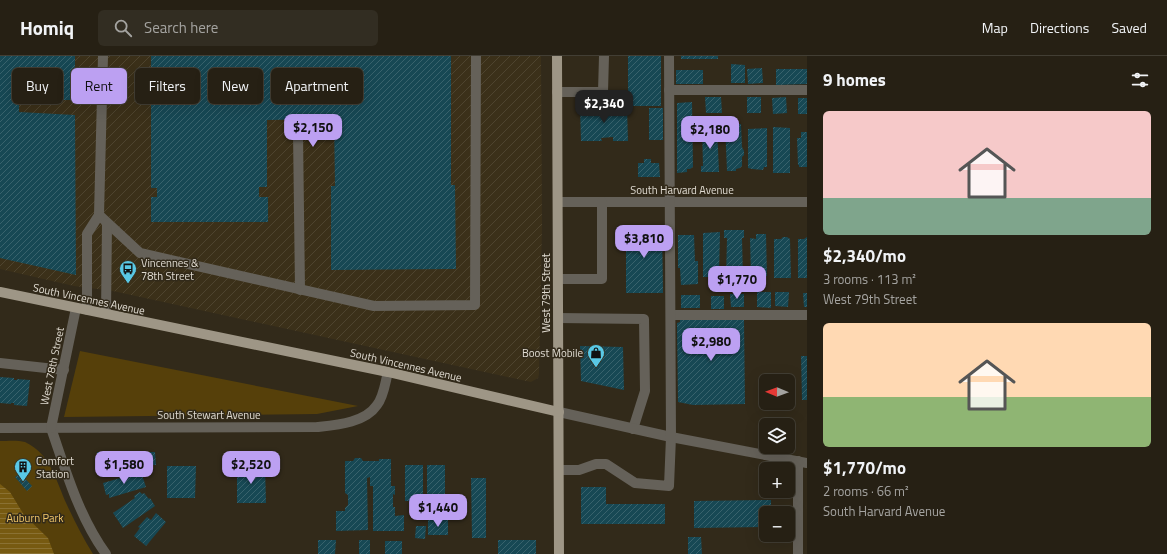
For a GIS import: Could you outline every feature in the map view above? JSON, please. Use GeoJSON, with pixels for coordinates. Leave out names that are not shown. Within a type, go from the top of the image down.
{"type":"FeatureCollection","features":[{"type":"Feature","properties":{"kind":"main road","name":"West 79th Street"},"geometry":{"type":"LineString","coordinates":[[557,56],[559,554]]}},
{"type":"Feature","properties":{"kind":"main road","name":"South Vincennes Avenue"},"geometry":{"type":"LineString","coordinates":[[0,292],[388,372],[559,412]]}},
{"type":"Feature","properties":{"kind":"street"},"geometry":{"type":"LineString","coordinates":[[87,310],[87,234],[99,215],[103,56]]}},
{"type":"Feature","properties":{"kind":"street"},"geometry":{"type":"LineString","coordinates":[[99,215],[140,253],[374,306],[475,305],[476,56]]}},
{"type":"Feature","properties":{"kind":"street"},"geometry":{"type":"LineString","coordinates":[[557,92],[603,92],[604,56]]}},
{"type":"Feature","properties":{"kind":"street"},"geometry":{"type":"LineString","coordinates":[[559,470],[579,470],[596,464],[606,464],[635,483],[669,486],[671,437],[671,316],[669,56]]}},
{"type":"Feature","properties":{"kind":"street"},"geometry":{"type":"LineString","coordinates":[[669,90],[807,90]]}},
{"type":"Feature","properties":{"kind":"street"},"geometry":{"type":"LineString","coordinates":[[298,132],[300,290]]}},
{"type":"Feature","properties":{"kind":"street","name":"South Harvard Avenue"},"geometry":{"type":"LineString","coordinates":[[558,202],[807,202]]}},
{"type":"Feature","properties":{"kind":"street"},"geometry":{"type":"LineString","coordinates":[[558,279],[602,279],[602,202]]}},
{"type":"Feature","properties":{"kind":"street"},"geometry":{"type":"LineString","coordinates":[[106,314],[107,223]]}},
{"type":"Feature","properties":{"kind":"street","name":"West 78th Street"},"geometry":{"type":"LineString","coordinates":[[51,428],[76,308]]}},
{"type":"Feature","properties":{"kind":"street"},"geometry":{"type":"LineString","coordinates":[[671,316],[807,315]]}},
{"type":"Feature","properties":{"kind":"street"},"geometry":{"type":"LineString","coordinates":[[558,318],[644,319],[645,391],[633,429]]}},
{"type":"Feature","properties":{"kind":"street"},"geometry":{"type":"LineString","coordinates":[[0,363],[64,370]]}},
{"type":"Feature","properties":{"kind":"street","name":"South Stewart Avenue"},"geometry":{"type":"LineString","coordinates":[[0,428],[317,427],[336,425],[357,420],[371,412],[377,406],[382,395],[388,372]]}},
{"type":"Feature","properties":{"kind":"street","name":"South Vincennes Avenue"},"geometry":{"type":"LineString","coordinates":[[559,412],[671,437],[803,462]]}},
{"type":"Feature","properties":{"kind":"street"},"geometry":{"type":"LineString","coordinates":[[51,428],[68,480],[82,513],[106,554]]}},
{"type":"Feature","properties":{"kind":"street"},"geometry":{"type":"LineString","coordinates":[[798,554],[803,462]]}},
{"type":"Feature","properties":{"kind":"shaded area"},"geometry":{"type":"Polygon","coordinates":[[[0,56],[541,56],[542,227],[539,374],[538,378],[531,382],[113,291],[74,286],[0,269],[0,56]]]}},
{"type":"Feature","properties":{"kind":"shaded area"},"geometry":{"type":"Polygon","coordinates":[[[0,484],[10,492],[24,515],[48,538],[54,554],[0,554],[0,484]]]}},
{"type":"Feature","properties":{"kind":"green space"},"geometry":{"type":"Polygon","coordinates":[[[80,351],[358,406],[317,414],[64,417],[80,351]]]}},
{"type":"Feature","properties":{"kind":"green space","name":"Auburn Park"},"geometry":{"type":"Polygon","coordinates":[[[0,441],[25,442],[34,447],[47,461],[52,469],[73,518],[93,554],[0,554],[0,441]]]}},
{"type":"Feature","properties":{"kind":"building"},"geometry":{"type":"Polygon","coordinates":[[[0,56],[75,56],[75,68],[71,68],[71,100],[63,100],[63,68],[12,68],[12,104],[19,104],[19,112],[75,115],[76,275],[0,258],[0,56]]]}},
{"type":"Feature","properties":{"kind":"building"},"geometry":{"type":"Polygon","coordinates":[[[151,56],[451,56],[451,185],[455,185],[456,269],[331,270],[331,186],[335,186],[334,119],[267,120],[267,187],[259,187],[259,197],[268,197],[268,222],[151,222],[151,197],[157,197],[157,188],[151,188],[151,104],[200,104],[200,68],[151,68],[151,56]]]}},
{"type":"Feature","properties":{"kind":"building"},"geometry":{"type":"Polygon","coordinates":[[[628,56],[661,56],[661,106],[628,106],[628,56]]]}},
{"type":"Feature","properties":{"kind":"building"},"geometry":{"type":"Polygon","coordinates":[[[681,56],[718,56],[718,59],[681,59],[681,56]]]}},
{"type":"Feature","properties":{"kind":"building"},"geometry":{"type":"Polygon","coordinates":[[[731,64],[745,65],[745,83],[731,83],[731,64]]]}},
{"type":"Feature","properties":{"kind":"building"},"geometry":{"type":"Polygon","coordinates":[[[762,68],[763,83],[748,84],[747,69],[762,68]]]}},
{"type":"Feature","properties":{"kind":"building"},"geometry":{"type":"Polygon","coordinates":[[[776,69],[807,69],[807,84],[776,85],[776,69]]]}},
{"type":"Feature","properties":{"kind":"building"},"geometry":{"type":"Polygon","coordinates":[[[676,70],[703,70],[703,84],[676,84],[676,70]]]}},
{"type":"Feature","properties":{"kind":"building"},"geometry":{"type":"Polygon","coordinates":[[[705,97],[721,97],[722,113],[706,113],[705,97]]]}},
{"type":"Feature","properties":{"kind":"building"},"geometry":{"type":"Polygon","coordinates":[[[747,97],[761,97],[761,113],[747,113],[747,97]]]}},
{"type":"Feature","properties":{"kind":"building"},"geometry":{"type":"Polygon","coordinates":[[[786,97],[787,113],[773,114],[772,98],[786,97]]]}},
{"type":"Feature","properties":{"kind":"building"},"geometry":{"type":"Polygon","coordinates":[[[798,98],[807,98],[807,114],[798,114],[798,98]]]}},
{"type":"Feature","properties":{"kind":"building"},"geometry":{"type":"Polygon","coordinates":[[[692,102],[693,167],[687,169],[687,172],[677,173],[677,103],[692,102]]]}},
{"type":"Feature","properties":{"kind":"building"},"geometry":{"type":"Polygon","coordinates":[[[580,108],[600,108],[601,111],[613,111],[613,108],[627,108],[628,141],[613,141],[613,137],[601,138],[602,141],[581,141],[580,108]]]}},
{"type":"Feature","properties":{"kind":"building"},"geometry":{"type":"Polygon","coordinates":[[[649,108],[663,108],[663,140],[649,140],[649,108]]]}},
{"type":"Feature","properties":{"kind":"building"},"geometry":{"type":"Polygon","coordinates":[[[725,124],[741,124],[742,147],[744,155],[742,157],[742,166],[736,169],[736,171],[727,171],[725,124]]]}},
{"type":"Feature","properties":{"kind":"building"},"geometry":{"type":"Polygon","coordinates":[[[717,127],[719,172],[701,172],[701,166],[703,166],[702,128],[717,127]]]}},
{"type":"Feature","properties":{"kind":"building"},"geometry":{"type":"Polygon","coordinates":[[[773,127],[790,128],[790,173],[773,173],[773,127]]]}},
{"type":"Feature","properties":{"kind":"building"},"geometry":{"type":"Polygon","coordinates":[[[767,128],[767,167],[764,167],[763,170],[748,168],[748,129],[767,128]]]}},
{"type":"Feature","properties":{"kind":"building"},"geometry":{"type":"Polygon","coordinates":[[[801,132],[807,132],[807,167],[799,167],[798,165],[797,138],[801,138],[801,132]]]}},
{"type":"Feature","properties":{"kind":"building"},"geometry":{"type":"Polygon","coordinates":[[[644,159],[651,159],[651,163],[659,163],[660,177],[638,177],[638,163],[644,163],[644,159]]]}},
{"type":"Feature","properties":{"kind":"building"},"geometry":{"type":"Polygon","coordinates":[[[626,225],[662,225],[663,293],[626,293],[626,225]]]}},
{"type":"Feature","properties":{"kind":"building"},"geometry":{"type":"Polygon","coordinates":[[[724,230],[744,230],[744,238],[742,238],[743,278],[726,278],[727,238],[724,238],[724,230]]]}},
{"type":"Feature","properties":{"kind":"building"},"geometry":{"type":"Polygon","coordinates":[[[720,232],[719,277],[703,277],[703,233],[720,232]]]}},
{"type":"Feature","properties":{"kind":"building"},"geometry":{"type":"Polygon","coordinates":[[[756,234],[766,234],[767,276],[751,277],[750,238],[756,239],[756,234]]]}},
{"type":"Feature","properties":{"kind":"building"},"geometry":{"type":"Polygon","coordinates":[[[678,235],[694,235],[695,261],[698,261],[698,284],[681,285],[680,268],[678,268],[678,235]]]}},
{"type":"Feature","properties":{"kind":"building"},"geometry":{"type":"Polygon","coordinates":[[[783,237],[790,239],[791,278],[774,278],[774,239],[781,239],[783,237]]]}},
{"type":"Feature","properties":{"kind":"building"},"geometry":{"type":"Polygon","coordinates":[[[807,237],[807,278],[798,278],[798,239],[804,239],[807,237]]]}},
{"type":"Feature","properties":{"kind":"building"},"geometry":{"type":"Polygon","coordinates":[[[757,292],[771,292],[771,308],[757,307],[757,292]]]}},
{"type":"Feature","properties":{"kind":"building"},"geometry":{"type":"Polygon","coordinates":[[[775,292],[789,292],[788,307],[775,306],[775,292]]]}},
{"type":"Feature","properties":{"kind":"building"},"geometry":{"type":"Polygon","coordinates":[[[803,293],[807,293],[807,307],[804,307],[803,293]]]}},
{"type":"Feature","properties":{"kind":"building"},"geometry":{"type":"Polygon","coordinates":[[[730,294],[744,294],[744,307],[731,307],[730,294]]]}},
{"type":"Feature","properties":{"kind":"building"},"geometry":{"type":"Polygon","coordinates":[[[681,295],[700,295],[700,308],[681,308],[681,295]]]}},
{"type":"Feature","properties":{"kind":"building"},"geometry":{"type":"Polygon","coordinates":[[[711,296],[724,296],[724,309],[711,309],[711,296]]]}},
{"type":"Feature","properties":{"kind":"building"},"geometry":{"type":"Polygon","coordinates":[[[680,320],[744,320],[745,404],[693,405],[678,402],[677,323],[680,322],[680,320]]]}},
{"type":"Feature","properties":{"kind":"building"},"geometry":{"type":"Polygon","coordinates":[[[580,346],[623,347],[624,390],[581,381],[580,346]]]}},
{"type":"Feature","properties":{"kind":"building"},"geometry":{"type":"Polygon","coordinates":[[[801,356],[807,356],[807,400],[802,400],[801,356]]]}},
{"type":"Feature","properties":{"kind":"building"},"geometry":{"type":"Polygon","coordinates":[[[0,377],[14,378],[14,380],[30,380],[27,406],[14,405],[14,403],[0,403],[0,377]]]}},
{"type":"Feature","properties":{"kind":"building"},"geometry":{"type":"Polygon","coordinates":[[[97,452],[136,452],[136,467],[97,466],[97,452]]]}},
{"type":"Feature","properties":{"kind":"building"},"geometry":{"type":"Polygon","coordinates":[[[144,452],[155,452],[156,465],[144,465],[144,452]]]}},
{"type":"Feature","properties":{"kind":"building"},"geometry":{"type":"Polygon","coordinates":[[[355,458],[361,458],[363,461],[391,459],[391,486],[395,486],[395,495],[393,494],[393,507],[395,507],[395,516],[404,515],[404,531],[373,531],[373,486],[370,486],[370,477],[367,478],[368,530],[336,531],[336,511],[345,511],[345,508],[348,505],[348,495],[345,493],[345,461],[353,461],[355,458]]]}},
{"type":"Feature","properties":{"kind":"building"},"geometry":{"type":"Polygon","coordinates":[[[405,465],[423,465],[423,501],[405,501],[405,465]]]}},
{"type":"Feature","properties":{"kind":"building"},"geometry":{"type":"Polygon","coordinates":[[[427,465],[445,465],[445,501],[427,501],[427,465]]]}},
{"type":"Feature","properties":{"kind":"building"},"geometry":{"type":"Polygon","coordinates":[[[167,466],[196,466],[195,498],[167,498],[167,466]]]}},
{"type":"Feature","properties":{"kind":"building"},"geometry":{"type":"Polygon","coordinates":[[[237,466],[265,466],[266,503],[237,503],[237,466]]]}},
{"type":"Feature","properties":{"kind":"building"},"geometry":{"type":"Polygon","coordinates":[[[141,472],[146,487],[109,498],[109,494],[106,495],[103,483],[141,472]]]}},
{"type":"Feature","properties":{"kind":"building","name":"Comfort Station"},"geometry":{"type":"Polygon","coordinates":[[[20,473],[32,486],[27,491],[15,477],[20,473]]]}},
{"type":"Feature","properties":{"kind":"building"},"geometry":{"type":"Polygon","coordinates":[[[471,478],[486,478],[486,538],[472,538],[471,478]]]}},
{"type":"Feature","properties":{"kind":"building"},"geometry":{"type":"Polygon","coordinates":[[[581,487],[606,487],[606,504],[665,504],[665,524],[581,524],[581,487]]]}},
{"type":"Feature","properties":{"kind":"building"},"geometry":{"type":"Polygon","coordinates":[[[140,492],[142,494],[144,493],[149,499],[150,498],[155,506],[123,528],[113,513],[135,498],[134,496],[140,492]]]}},
{"type":"Feature","properties":{"kind":"building"},"geometry":{"type":"Polygon","coordinates":[[[771,500],[771,506],[759,506],[759,527],[694,528],[694,501],[771,500]]]}},
{"type":"Feature","properties":{"kind":"building"},"geometry":{"type":"Polygon","coordinates":[[[156,513],[166,522],[146,546],[134,536],[140,528],[138,527],[147,517],[151,520],[156,513]]]}},
{"type":"Feature","properties":{"kind":"building"},"geometry":{"type":"Polygon","coordinates":[[[428,520],[448,520],[448,535],[428,535],[428,520]]]}},
{"type":"Feature","properties":{"kind":"building"},"geometry":{"type":"Polygon","coordinates":[[[416,526],[426,526],[425,539],[415,538],[416,526]]]}},
{"type":"Feature","properties":{"kind":"building"},"geometry":{"type":"Polygon","coordinates":[[[688,537],[701,537],[702,554],[688,554],[688,537]]]}},
{"type":"Feature","properties":{"kind":"building"},"geometry":{"type":"Polygon","coordinates":[[[318,540],[336,540],[335,554],[318,554],[318,540]]]}},
{"type":"Feature","properties":{"kind":"building"},"geometry":{"type":"Polygon","coordinates":[[[359,540],[370,540],[370,554],[359,554],[359,540]]]}},
{"type":"Feature","properties":{"kind":"building"},"geometry":{"type":"Polygon","coordinates":[[[498,540],[536,540],[536,554],[498,554],[498,540]]]}},
{"type":"Feature","properties":{"kind":"building"},"geometry":{"type":"Polygon","coordinates":[[[385,541],[402,541],[402,554],[385,554],[385,541]]]}},
{"type":"Feature","properties":{"kind":"place","name":"Vincennes & 78th Street"},"geometry":{"type":"Point","coordinates":[128,284]}},
{"type":"Feature","properties":{"kind":"place","name":"Boost Mobile"},"geometry":{"type":"Point","coordinates":[596,368]}},
{"type":"Feature","properties":{"kind":"place","name":"Comfort Station"},"geometry":{"type":"Point","coordinates":[23,482]}}]}
